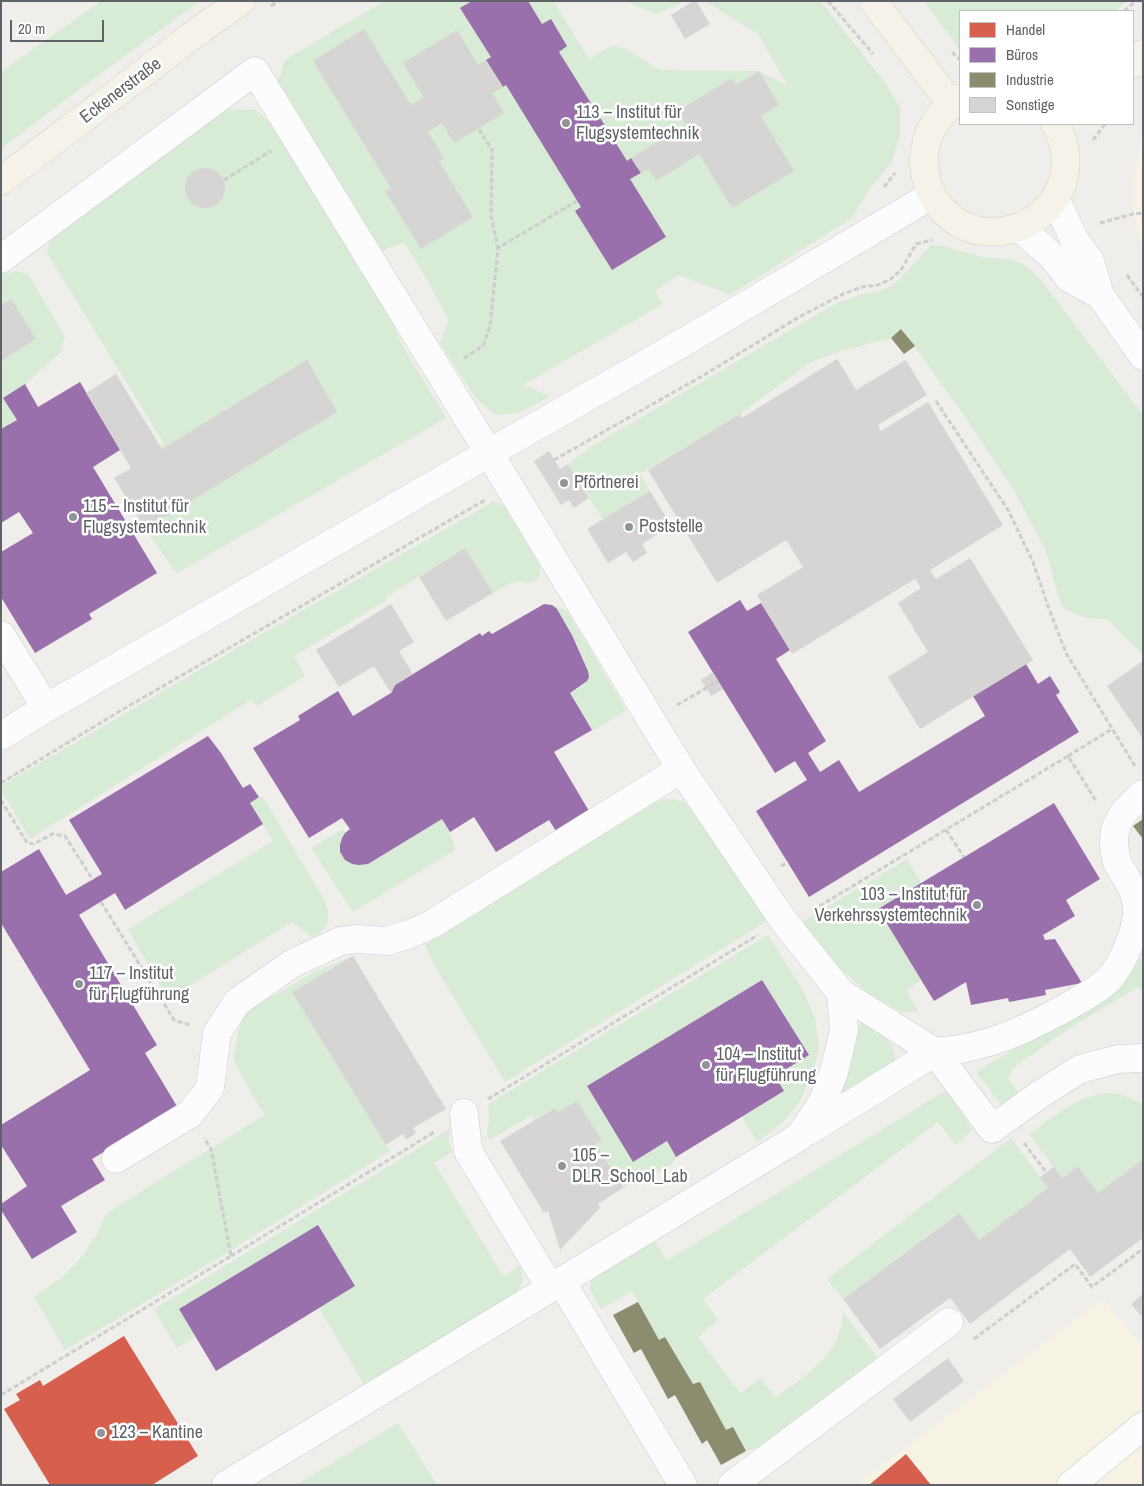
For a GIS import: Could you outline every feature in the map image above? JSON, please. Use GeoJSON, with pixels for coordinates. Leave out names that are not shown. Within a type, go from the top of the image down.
{"type":"FeatureCollection","features":[{"type":"Feature","properties":{"kind":"main road","name":"Eckenerstraße"},"geometry":{"type":"LineString","coordinates":[[1,181],[201,29],[241,1]]}},
{"type":"Feature","properties":{"kind":"main road"},"geometry":{"type":"LineString","coordinates":[[873,1],[956,102],[941,114],[933,126],[927,139],[924,153],[926,182],[932,195],[942,209],[955,220],[970,228],[986,232],[1003,232],[1020,228],[1040,216],[1055,198],[1064,176],[1065,151],[1055,125]]}},
{"type":"Feature","properties":{"kind":"main road"},"geometry":{"type":"LineString","coordinates":[[1134,63],[1143,54]]}},
{"type":"Feature","properties":{"kind":"main road"},"geometry":{"type":"LineString","coordinates":[[1065,151],[1077,125]]}},
{"type":"Feature","properties":{"kind":"street"},"geometry":{"type":"LineString","coordinates":[[1,259],[255,71],[681,769],[783,920],[842,992],[935,1052],[992,1129],[1039,1095],[1080,1069],[1118,1059],[1143,1058]]}},
{"type":"Feature","properties":{"kind":"street"},"geometry":{"type":"LineString","coordinates":[[1,736],[46,708],[684,342],[932,195]]}},
{"type":"Feature","properties":{"kind":"street"},"geometry":{"type":"LineString","coordinates":[[1055,198],[1075,241],[1090,261],[1100,294],[1143,356]]}},
{"type":"Feature","properties":{"kind":"street"},"geometry":{"type":"LineString","coordinates":[[1020,228],[1054,258],[1069,278],[1100,294]]}},
{"type":"Feature","properties":{"kind":"street"},"geometry":{"type":"LineString","coordinates":[[1,635],[46,708]]}},
{"type":"Feature","properties":{"kind":"street"},"geometry":{"type":"LineString","coordinates":[[116,1159],[190,1114],[210,1088],[217,1033],[236,1002],[293,963],[341,941],[358,939],[387,941],[410,934],[432,924],[681,769]]}},
{"type":"Feature","properties":{"kind":"street"},"geometry":{"type":"LineString","coordinates":[[226,1485],[647,1230],[935,1052],[965,1048],[997,1040],[1046,1019],[1088,995],[1110,977],[1125,953],[1135,927],[1138,909],[1132,886],[1116,861],[1113,841],[1117,823],[1140,782]]}},
{"type":"Feature","properties":{"kind":"street"},"geometry":{"type":"LineString","coordinates":[[799,1137],[822,1103],[834,1072],[844,1030],[842,992]]}},
{"type":"Feature","properties":{"kind":"street"},"geometry":{"type":"LineString","coordinates":[[464,1113],[468,1152],[683,1485]]}},
{"type":"Feature","properties":{"kind":"street"},"geometry":{"type":"LineString","coordinates":[[732,1485],[949,1322]]}},
{"type":"Feature","properties":{"kind":"street"},"geometry":{"type":"LineString","coordinates":[[1071,1485],[1143,1426]]}},
{"type":"Feature","properties":{"kind":"path"},"geometry":{"type":"LineString","coordinates":[[828,1],[879,61]]}},
{"type":"Feature","properties":{"kind":"path"},"geometry":{"type":"LineString","coordinates":[[1125,10],[1136,1]]}},
{"type":"Feature","properties":{"kind":"path"},"geometry":{"type":"LineString","coordinates":[[953,53],[959,59]]}},
{"type":"Feature","properties":{"kind":"path"},"geometry":{"type":"LineString","coordinates":[[440,373],[483,346],[490,326],[498,248],[492,216],[492,150],[478,128]]}},
{"type":"Feature","properties":{"kind":"path"},"geometry":{"type":"LineString","coordinates":[[224,180],[295,136]]}},
{"type":"Feature","properties":{"kind":"path"},"geometry":{"type":"LineString","coordinates":[[498,248],[577,201]]}},
{"type":"Feature","properties":{"kind":"path"},"geometry":{"type":"LineString","coordinates":[[1093,224],[1143,213]]}},
{"type":"Feature","properties":{"kind":"path"},"geometry":{"type":"LineString","coordinates":[[554,460],[704,375],[799,317],[843,294],[862,287],[878,285],[890,279],[901,270],[916,244],[935,239]]}},
{"type":"Feature","properties":{"kind":"path"},"geometry":{"type":"LineString","coordinates":[[936,401],[1008,510],[1033,562],[1066,653],[1112,729],[1140,782]]}},
{"type":"Feature","properties":{"kind":"path"},"geometry":{"type":"LineString","coordinates":[[1,783],[125,708],[509,486]]}},
{"type":"Feature","properties":{"kind":"path"},"geometry":{"type":"LineString","coordinates":[[681,714],[676,705],[718,681]]}},
{"type":"Feature","properties":{"kind":"path"},"geometry":{"type":"LineString","coordinates":[[1,1395],[798,910],[803,916],[1112,729]]}},
{"type":"Feature","properties":{"kind":"path"},"geometry":{"type":"LineString","coordinates":[[1068,756],[1103,813],[1117,823]]}},
{"type":"Feature","properties":{"kind":"path"},"geometry":{"type":"LineString","coordinates":[[1,800],[27,843],[34,844],[52,834],[65,836],[93,880]]}},
{"type":"Feature","properties":{"kind":"path"},"geometry":{"type":"LineString","coordinates":[[946,830],[964,857]]}},
{"type":"Feature","properties":{"kind":"path"},"geometry":{"type":"LineString","coordinates":[[101,902],[174,1020],[217,1033]]}},
{"type":"Feature","properties":{"kind":"path"},"geometry":{"type":"LineString","coordinates":[[190,1114],[211,1149],[232,1256]]}},
{"type":"Feature","properties":{"kind":"path"},"geometry":{"type":"LineString","coordinates":[[1006,1118],[1046,1172]]}},
{"type":"Feature","properties":{"kind":"path"},"geometry":{"type":"LineString","coordinates":[[949,1322],[966,1345],[1075,1264],[1092,1287],[1143,1249]]}},
{"type":"Feature","properties":{"kind":"shaded area"},"geometry":{"type":"Polygon","coordinates":[[[1143,127],[1143,249],[1136,225],[1133,188],[1143,127]]]}},
{"type":"Feature","properties":{"kind":"shaded area"},"geometry":{"type":"Polygon","coordinates":[[[1103,1299],[1143,1348],[1143,1485],[856,1485],[1103,1299]]]}},
{"type":"Feature","properties":{"kind":"green space"},"geometry":{"type":"Polygon","coordinates":[[[101,1],[200,1],[1,149],[1,72],[101,1]]]}},
{"type":"Feature","properties":{"kind":"green space"},"geometry":{"type":"Polygon","coordinates":[[[384,1],[553,1],[589,59],[612,46],[624,48],[660,70],[759,71],[788,86],[758,34],[705,1],[820,1],[884,81],[900,107],[900,135],[892,162],[871,187],[852,218],[730,295],[679,275],[655,291],[663,304],[523,385],[550,396],[519,413],[496,415],[475,397],[440,343],[449,320],[404,242],[379,252],[278,82],[285,60],[384,1]]]}},
{"type":"Feature","properties":{"kind":"green space"},"geometry":{"type":"Polygon","coordinates":[[[625,1],[685,1],[656,14],[625,1]]]}},
{"type":"Feature","properties":{"kind":"green space"},"geometry":{"type":"Polygon","coordinates":[[[924,1],[1127,1],[1117,10],[959,10],[959,49],[924,1]]]}},
{"type":"Feature","properties":{"kind":"green space"},"geometry":{"type":"Polygon","coordinates":[[[221,109],[256,110],[277,129],[380,293],[401,343],[446,418],[177,573],[145,529],[163,442],[47,253],[51,235],[221,109]]]}},
{"type":"Feature","properties":{"kind":"green space"},"geometry":{"type":"Polygon","coordinates":[[[931,245],[944,246],[982,257],[1006,259],[1021,263],[1036,275],[1143,415],[1143,655],[1107,619],[1085,618],[1062,608],[1045,549],[1014,490],[966,418],[902,329],[891,338],[841,351],[811,362],[740,414],[640,474],[650,491],[603,520],[568,464],[589,448],[835,304],[859,295],[882,290],[896,283],[931,245]]]}},
{"type":"Feature","properties":{"kind":"green space"},"geometry":{"type":"Polygon","coordinates":[[[16,271],[28,274],[65,337],[61,352],[25,384],[4,398],[17,420],[1,429],[1,275],[16,271]]]}},
{"type":"Feature","properties":{"kind":"green space"},"geometry":{"type":"Polygon","coordinates":[[[493,502],[500,503],[507,510],[540,566],[540,574],[537,580],[529,583],[515,582],[493,593],[465,548],[386,597],[387,600],[294,656],[305,676],[257,706],[252,699],[30,839],[1,790],[1,786],[493,502]]]}},
{"type":"Feature","properties":{"kind":"green space"},"geometry":{"type":"Polygon","coordinates":[[[552,605],[568,612],[626,710],[593,731],[570,693],[587,681],[587,669],[567,625],[552,605]]]}},
{"type":"Feature","properties":{"kind":"green space"},"geometry":{"type":"Polygon","coordinates":[[[259,797],[263,797],[325,901],[328,923],[322,931],[312,937],[292,922],[168,999],[128,929],[273,841],[250,803],[259,797]]]}},
{"type":"Feature","properties":{"kind":"green space"},"geometry":{"type":"Polygon","coordinates":[[[667,799],[682,801],[697,812],[767,921],[505,1082],[433,963],[425,945],[653,803],[667,799]]]}},
{"type":"Feature","properties":{"kind":"green space"},"geometry":{"type":"Polygon","coordinates":[[[442,819],[450,832],[455,850],[353,912],[311,848],[343,829],[345,833],[340,847],[343,858],[353,863],[368,864],[442,819]]]}},
{"type":"Feature","properties":{"kind":"green space"},"geometry":{"type":"Polygon","coordinates":[[[907,859],[921,883],[878,909],[921,980],[906,991],[918,1011],[901,1012],[868,993],[828,958],[802,922],[907,859]]]}},
{"type":"Feature","properties":{"kind":"green space"},"geometry":{"type":"Polygon","coordinates":[[[768,935],[803,990],[815,1019],[819,1049],[812,1074],[799,1103],[782,1123],[757,1142],[742,1117],[784,1092],[775,1076],[808,1055],[762,980],[587,1086],[633,1162],[667,1141],[676,1157],[672,1164],[646,1180],[642,1178],[623,1188],[596,1144],[602,1140],[577,1101],[558,1112],[555,1108],[535,1119],[532,1115],[489,1140],[487,1131],[489,1119],[488,1104],[768,935]]]}},
{"type":"Feature","properties":{"kind":"green space"},"geometry":{"type":"Polygon","coordinates":[[[353,956],[292,992],[390,1151],[225,1254],[65,1350],[34,1297],[62,1277],[81,1258],[96,1236],[106,1214],[265,1115],[234,1060],[238,1032],[244,1013],[314,972],[353,956]]]}},
{"type":"Feature","properties":{"kind":"green space"},"geometry":{"type":"Polygon","coordinates":[[[1138,956],[1143,963],[1143,990],[1138,987],[1073,1026],[1013,1068],[1008,1078],[1020,1095],[1003,1107],[976,1072],[1106,994],[1138,956]]]}},
{"type":"Feature","properties":{"kind":"green space"},"geometry":{"type":"Polygon","coordinates":[[[861,1022],[872,1023],[893,1047],[896,1061],[844,1094],[842,1092],[853,1057],[857,1030],[861,1022]]]}},
{"type":"Feature","properties":{"kind":"green space"},"geometry":{"type":"Polygon","coordinates":[[[947,1090],[972,1130],[956,1145],[938,1122],[703,1299],[718,1320],[698,1337],[740,1393],[761,1378],[775,1398],[810,1372],[829,1352],[836,1340],[841,1327],[843,1312],[882,1364],[759,1448],[746,1451],[733,1427],[726,1430],[700,1382],[693,1384],[665,1337],[659,1340],[632,1291],[601,1309],[590,1290],[591,1279],[654,1239],[666,1261],[947,1090]]]}},
{"type":"Feature","properties":{"kind":"green space"},"geometry":{"type":"Polygon","coordinates":[[[1107,1093],[1120,1094],[1143,1105],[1143,1159],[1098,1193],[1078,1166],[1062,1178],[1029,1134],[1075,1103],[1085,1098],[1107,1093]]]}},
{"type":"Feature","properties":{"kind":"green space"},"geometry":{"type":"Polygon","coordinates":[[[450,1129],[449,1142],[452,1152],[434,1163],[503,1276],[520,1266],[522,1282],[514,1296],[365,1386],[319,1308],[355,1286],[318,1225],[179,1309],[195,1337],[177,1348],[154,1309],[450,1129]]]}},
{"type":"Feature","properties":{"kind":"green space"},"geometry":{"type":"Polygon","coordinates":[[[1011,1138],[1048,1188],[979,1240],[958,1213],[843,1299],[827,1279],[1011,1138]]]}},
{"type":"Feature","properties":{"kind":"green space"},"geometry":{"type":"Polygon","coordinates":[[[398,1423],[437,1485],[296,1485],[398,1423]]]}},
{"type":"Feature","properties":{"kind":"building: Handel","name":"123 – Kantine"},"geometry":{"type":"Polygon","coordinates":[[[124,1336],[198,1456],[152,1485],[50,1485],[4,1409],[20,1400],[16,1394],[40,1380],[43,1386],[124,1336]]]}},
{"type":"Feature","properties":{"kind":"building: Handel"},"geometry":{"type":"Polygon","coordinates":[[[906,1454],[931,1485],[869,1485],[906,1454]]]}},
{"type":"Feature","properties":{"kind":"building: Büros","name":"113 – Institut für Flugsystemtechnik"},"geometry":{"type":"Polygon","coordinates":[[[472,1],[528,1],[542,24],[551,19],[567,46],[559,52],[627,161],[631,158],[641,173],[630,179],[666,237],[612,270],[575,211],[581,207],[506,85],[503,87],[486,60],[491,57],[460,8],[472,1]]]}},
{"type":"Feature","properties":{"kind":"building: Büros","name":"115 – Institut für Flugsystemtechnik"},"geometry":{"type":"Polygon","coordinates":[[[80,382],[120,450],[93,467],[157,573],[89,614],[92,619],[35,653],[1,597],[1,552],[33,533],[19,512],[1,523],[1,429],[17,420],[3,398],[25,384],[38,407],[80,382]]]}},
{"type":"Feature","properties":{"kind":"building: Büros"},"geometry":{"type":"Polygon","coordinates":[[[740,600],[747,611],[761,603],[790,650],[776,659],[826,741],[808,753],[820,772],[839,760],[859,792],[985,716],[973,696],[1026,664],[1038,684],[1050,676],[1060,692],[1056,695],[1079,732],[809,897],[756,811],[807,780],[795,761],[775,773],[688,632],[740,600]]]}},
{"type":"Feature","properties":{"kind":"building: Büros"},"geometry":{"type":"Polygon","coordinates":[[[544,604],[552,605],[557,609],[572,635],[588,671],[589,677],[587,681],[570,693],[592,730],[554,752],[589,811],[556,831],[549,820],[496,852],[474,817],[450,832],[442,819],[368,864],[352,864],[345,860],[340,852],[342,838],[350,829],[342,818],[309,838],[253,748],[300,720],[298,716],[338,691],[353,716],[391,693],[395,685],[480,633],[482,636],[489,631],[492,634],[544,604]]]}},
{"type":"Feature","properties":{"kind":"building: Büros","name":"117 – Institut für Flugführung"},"geometry":{"type":"Polygon","coordinates":[[[208,736],[243,788],[250,784],[259,797],[250,803],[263,824],[125,910],[115,893],[79,915],[157,1045],[145,1053],[178,1108],[92,1159],[105,1180],[61,1206],[77,1232],[32,1259],[1,1210],[1,1204],[27,1186],[1,1145],[1,1125],[90,1070],[1,923],[1,872],[39,849],[66,895],[102,874],[69,820],[208,736]]]}},
{"type":"Feature","properties":{"kind":"building: Büros","name":"103 – Institut für Verkehrssystemtechnik"},"geometry":{"type":"Polygon","coordinates":[[[1054,803],[1100,879],[1066,900],[1075,916],[1043,935],[1045,940],[1055,939],[1082,983],[1045,990],[1046,995],[1009,1002],[1008,998],[971,1005],[966,982],[934,1001],[878,909],[1054,803]]]}},
{"type":"Feature","properties":{"kind":"building: Büros","name":"104 – Institut für Flugführung"},"geometry":{"type":"Polygon","coordinates":[[[762,980],[809,1055],[775,1076],[784,1091],[676,1157],[667,1141],[633,1162],[587,1086],[762,980]]]}},
{"type":"Feature","properties":{"kind":"building: Büros"},"geometry":{"type":"Polygon","coordinates":[[[318,1225],[355,1286],[216,1371],[179,1309],[318,1225]]]}},
{"type":"Feature","properties":{"kind":"building: Industrie"},"geometry":{"type":"Polygon","coordinates":[[[901,329],[915,346],[904,354],[891,338],[901,329]]]}},
{"type":"Feature","properties":{"kind":"building: Industrie"},"geometry":{"type":"Polygon","coordinates":[[[1143,819],[1143,839],[1133,826],[1143,819]]]}},
{"type":"Feature","properties":{"kind":"building: Industrie"},"geometry":{"type":"Polygon","coordinates":[[[638,1302],[659,1340],[665,1337],[693,1384],[700,1382],[726,1430],[733,1427],[746,1451],[721,1465],[707,1440],[702,1444],[675,1395],[668,1399],[641,1349],[634,1353],[613,1315],[638,1302]]]}},
{"type":"Feature","properties":{"kind":"building: Sonstige"},"geometry":{"type":"Polygon","coordinates":[[[696,1],[710,24],[685,39],[671,15],[696,1]]]}},
{"type":"Feature","properties":{"kind":"building: Sonstige"},"geometry":{"type":"Polygon","coordinates":[[[364,29],[411,105],[424,98],[403,63],[457,30],[478,65],[486,60],[503,87],[492,93],[504,113],[454,143],[442,123],[428,132],[444,158],[439,161],[473,217],[421,249],[385,191],[391,188],[313,61],[364,29]]]}},
{"type":"Feature","properties":{"kind":"building: Sonstige"},"geometry":{"type":"Polygon","coordinates":[[[759,71],[779,105],[761,116],[794,171],[732,208],[699,154],[656,181],[649,169],[641,173],[631,158],[686,124],[678,111],[732,78],[736,85],[759,71]]]}},
{"type":"Feature","properties":{"kind":"building: Sonstige"},"geometry":{"type":"Polygon","coordinates":[[[209,168],[216,171],[222,177],[225,188],[224,196],[216,205],[209,208],[201,208],[194,205],[186,196],[185,184],[188,177],[197,169],[209,168]]]}},
{"type":"Feature","properties":{"kind":"building: Sonstige"},"geometry":{"type":"Polygon","coordinates":[[[11,299],[36,339],[1,361],[1,305],[11,299]]]}},
{"type":"Feature","properties":{"kind":"building: Sonstige"},"geometry":{"type":"Polygon","coordinates":[[[837,359],[856,390],[906,360],[927,395],[878,425],[881,431],[928,402],[1003,525],[930,570],[936,579],[970,558],[1033,660],[920,729],[888,677],[928,652],[898,603],[921,588],[915,579],[792,654],[757,595],[803,567],[786,540],[717,583],[648,470],[740,414],[742,418],[837,359]]]}},
{"type":"Feature","properties":{"kind":"building: Sonstige"},"geometry":{"type":"Polygon","coordinates":[[[307,360],[337,412],[145,529],[114,478],[131,468],[86,393],[116,374],[162,449],[307,360]]]}},
{"type":"Feature","properties":{"kind":"building: Sonstige","name":"Pförtnerei"},"geometry":{"type":"Polygon","coordinates":[[[549,451],[560,469],[568,464],[589,498],[574,508],[569,500],[561,505],[534,461],[549,451]]]}},
{"type":"Feature","properties":{"kind":"building: Sonstige","name":"Poststelle"},"geometry":{"type":"Polygon","coordinates":[[[650,491],[671,525],[642,544],[647,553],[633,562],[626,552],[608,563],[587,529],[650,491]]]}},
{"type":"Feature","properties":{"kind":"building: Sonstige"},"geometry":{"type":"Polygon","coordinates":[[[465,548],[493,593],[446,621],[419,577],[465,548]]]}},
{"type":"Feature","properties":{"kind":"building: Sonstige"},"geometry":{"type":"Polygon","coordinates":[[[391,604],[414,642],[399,651],[413,674],[395,685],[391,693],[374,666],[339,687],[316,650],[391,604]]]}},
{"type":"Feature","properties":{"kind":"building: Sonstige"},"geometry":{"type":"Polygon","coordinates":[[[1143,661],[1143,739],[1107,686],[1143,661]]]}},
{"type":"Feature","properties":{"kind":"building: Sonstige"},"geometry":{"type":"Polygon","coordinates":[[[713,672],[723,689],[711,696],[701,680],[713,672]]]}},
{"type":"Feature","properties":{"kind":"building: Sonstige"},"geometry":{"type":"Polygon","coordinates":[[[353,956],[446,1109],[413,1128],[416,1133],[406,1140],[403,1134],[386,1145],[292,992],[353,956]]]}},
{"type":"Feature","properties":{"kind":"building: Sonstige","name":"105 – DLR_School_Lab"},"geometry":{"type":"Polygon","coordinates":[[[577,1101],[602,1140],[596,1144],[623,1188],[598,1204],[600,1208],[560,1250],[548,1211],[544,1213],[500,1141],[555,1108],[558,1112],[577,1101]]]}},
{"type":"Feature","properties":{"kind":"building: Sonstige"},"geometry":{"type":"Polygon","coordinates":[[[1143,1159],[1143,1238],[1090,1277],[1070,1249],[970,1324],[950,1298],[880,1349],[843,1299],[959,1213],[979,1240],[1048,1188],[1040,1177],[1054,1167],[1062,1178],[1078,1166],[1098,1193],[1143,1159]]]}},
{"type":"Feature","properties":{"kind":"building: Sonstige"},"geometry":{"type":"Polygon","coordinates":[[[1143,1294],[1143,1318],[1131,1304],[1143,1294]]]}},
{"type":"Feature","properties":{"kind":"building: Sonstige"},"geometry":{"type":"Polygon","coordinates":[[[948,1358],[964,1381],[910,1422],[893,1399],[948,1358]]]}},
{"type":"Feature","properties":{"kind":"place","name":"113 – Institut für Flugsystemtechnik"},"geometry":{"type":"Point","coordinates":[566,123]}},
{"type":"Feature","properties":{"kind":"place","name":"Pförtnerei"},"geometry":{"type":"Point","coordinates":[564,483]}},
{"type":"Feature","properties":{"kind":"place","name":"115 – Institut für Flugsystemtechnik"},"geometry":{"type":"Point","coordinates":[73,517]}},
{"type":"Feature","properties":{"kind":"place","name":"Poststelle"},"geometry":{"type":"Point","coordinates":[629,527]}},
{"type":"Feature","properties":{"kind":"place","name":"103 – Institut für Verkehrssystemtechnik"},"geometry":{"type":"Point","coordinates":[977,905]}},
{"type":"Feature","properties":{"kind":"place","name":"117 – Institut für Flugführung"},"geometry":{"type":"Point","coordinates":[79,984]}},
{"type":"Feature","properties":{"kind":"place","name":"104 – Institut für Flugführung"},"geometry":{"type":"Point","coordinates":[706,1065]}},
{"type":"Feature","properties":{"kind":"place","name":"105 – DLR_School_Lab"},"geometry":{"type":"Point","coordinates":[562,1166]}},
{"type":"Feature","properties":{"kind":"place","name":"123 – Kantine"},"geometry":{"type":"Point","coordinates":[101,1433]}}]}
